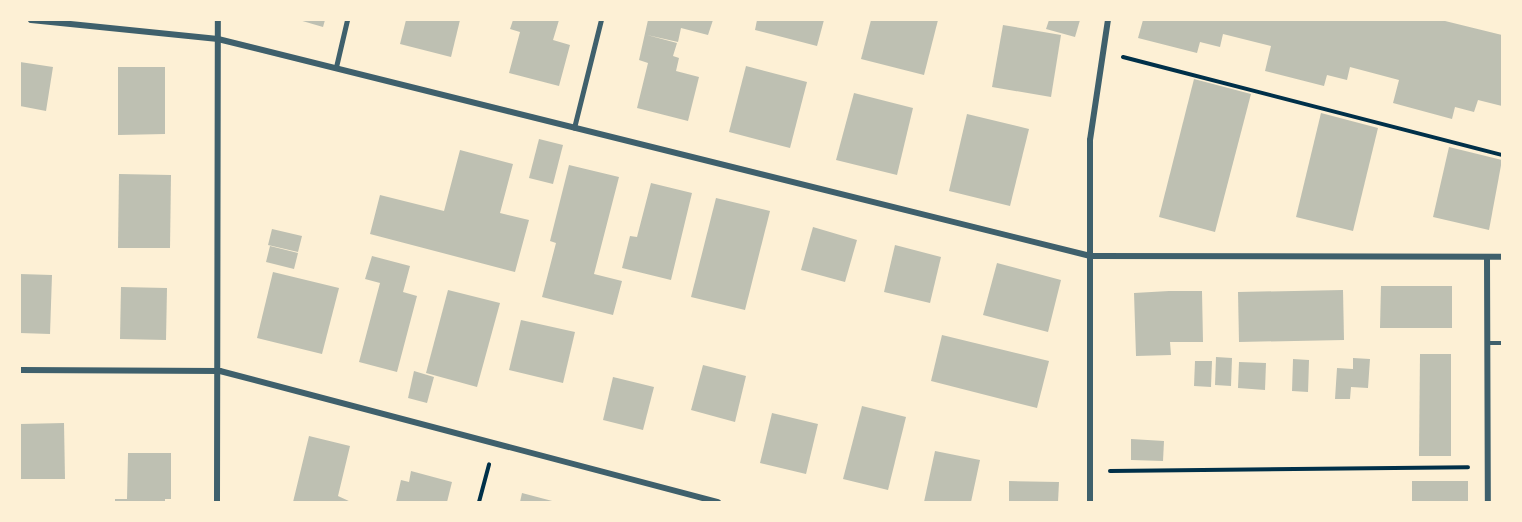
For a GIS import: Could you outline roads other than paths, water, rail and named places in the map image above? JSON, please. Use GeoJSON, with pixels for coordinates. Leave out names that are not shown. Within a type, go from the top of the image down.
{"type":"FeatureCollection","features":[{"type":"Feature","properties":{"kind":"street"},"geometry":{"type":"LineString","coordinates":[[31,20],[218,39],[1090,256],[1503,257]]}},
{"type":"Feature","properties":{"kind":"street"},"geometry":{"type":"LineString","coordinates":[[217,502],[220,371],[218,20]]}},
{"type":"Feature","properties":{"kind":"street"},"geometry":{"type":"LineString","coordinates":[[1090,502],[1090,140],[1108,20]]}},
{"type":"Feature","properties":{"kind":"street"},"geometry":{"type":"LineString","coordinates":[[1487,257],[1488,502]]}},
{"type":"Feature","properties":{"kind":"street"},"geometry":{"type":"LineString","coordinates":[[20,370],[220,371],[494,446],[718,502]]}},
{"type":"Feature","properties":{"kind":"lane"},"geometry":{"type":"LineString","coordinates":[[336,67],[347,20]]}},
{"type":"Feature","properties":{"kind":"lane"},"geometry":{"type":"LineString","coordinates":[[574,128],[601,20]]}},
{"type":"Feature","properties":{"kind":"lane"},"geometry":{"type":"LineString","coordinates":[[1488,343],[1503,343]]}}]}
